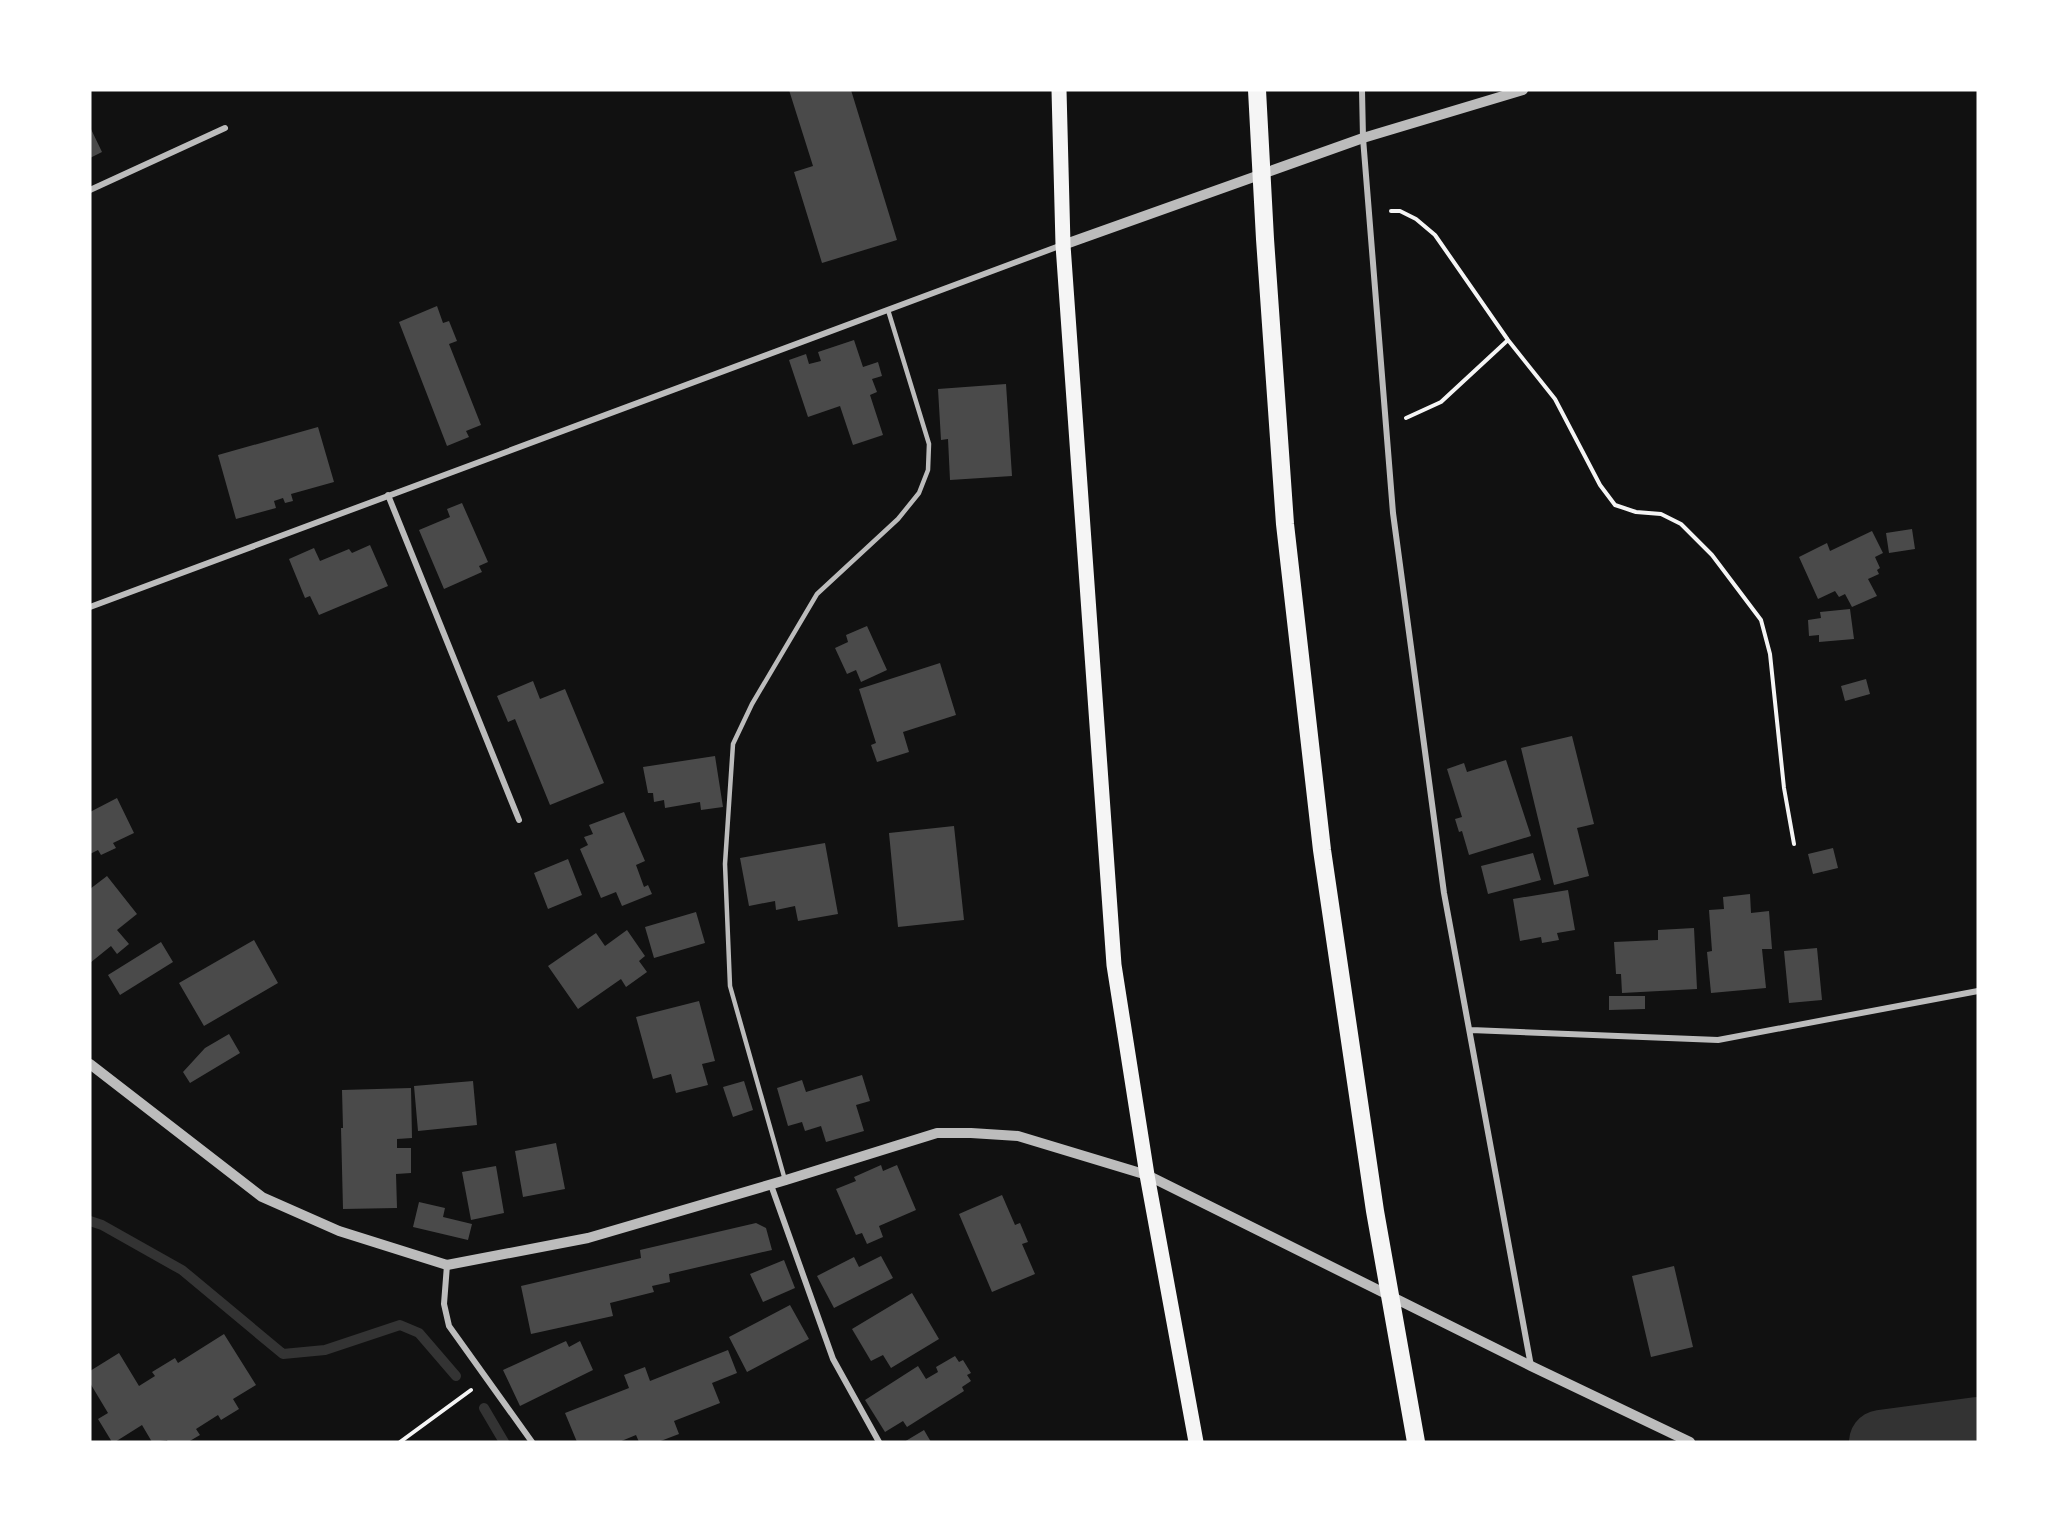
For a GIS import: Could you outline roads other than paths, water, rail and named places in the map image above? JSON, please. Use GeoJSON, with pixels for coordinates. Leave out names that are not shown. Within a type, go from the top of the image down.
{"type":"FeatureCollection","features":[{"type":"Feature","properties":{"kind":"highway"},"geometry":{"type":"LineString","coordinates":[[1257,94],[1285,524],[1322,850],[1376,1211],[1416,1442]]}},
{"type":"Feature","properties":{"kind":"main road"},"geometry":{"type":"LineString","coordinates":[[1059,90],[1063,245],[1114,965],[1148,1175],[1196,1442]]}},
{"type":"Feature","properties":{"kind":"street"},"geometry":{"type":"LineString","coordinates":[[1362,90],[1363,138],[1393,513],[1444,892],[1531,1366]]}},
{"type":"Feature","properties":{"kind":"street"},"geometry":{"type":"LineString","coordinates":[[90,607],[1063,245],[1363,138],[1523,90]]}},
{"type":"Feature","properties":{"kind":"street"},"geometry":{"type":"LineString","coordinates":[[90,190],[225,128]]}},
{"type":"Feature","properties":{"kind":"street"},"geometry":{"type":"LineString","coordinates":[[388,495],[519,820]]}},
{"type":"Feature","properties":{"kind":"street"},"geometry":{"type":"LineString","coordinates":[[1471,1030],[1718,1040],[1978,991]]}},
{"type":"Feature","properties":{"kind":"street"},"geometry":{"type":"LineString","coordinates":[[90,1064],[262,1197],[339,1232],[447,1265],[588,1238],[771,1185],[937,1133],[1018,1137],[1148,1175],[1531,1366],[1690,1442]]}},
{"type":"Feature","properties":{"kind":"street"},"geometry":{"type":"LineString","coordinates":[[771,1185],[833,1359],[879,1442]]}},
{"type":"Feature","properties":{"kind":"street"},"geometry":{"type":"LineString","coordinates":[[447,1265],[444,1304],[449,1326],[532,1442]]}},
{"type":"Feature","properties":{"kind":"lane"},"geometry":{"type":"LineString","coordinates":[[786,1180],[730,986],[725,864],[734,744],[752,704],[817,594],[898,519],[919,493],[928,470],[930,444],[888,310]]}},
{"type":"Feature","properties":{"kind":"waterway"},"geometry":{"type":"LineString","coordinates":[[90,1221],[102,1225],[182,1270],[283,1354],[325,1350],[400,1325],[419,1333],[456,1376]]}},
{"type":"Feature","properties":{"kind":"waterway"},"geometry":{"type":"LineString","coordinates":[[484,1408],[504,1442]]}},
{"type":"Feature","properties":{"kind":"waterway"},"geometry":{"type":"LineString","coordinates":[[1881,1442],[1978,1429]]}}]}
